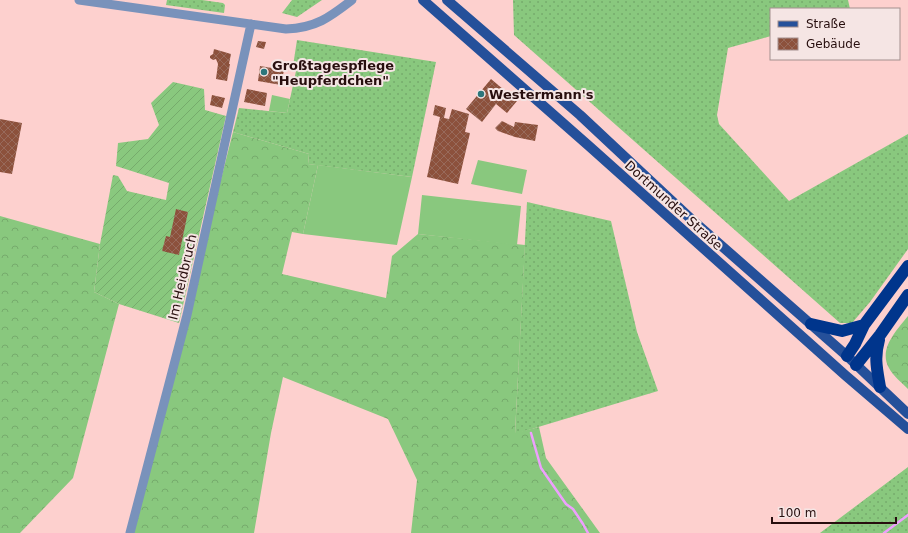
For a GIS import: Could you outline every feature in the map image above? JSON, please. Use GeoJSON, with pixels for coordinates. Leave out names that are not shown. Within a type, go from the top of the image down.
{"type":"FeatureCollection","features":[{"type":"Feature","properties":{"kind":"highway"},"geometry":{"type":"LineString","coordinates":[[848,366],[855,344],[864,325],[908,266]]}},
{"type":"Feature","properties":{"kind":"highway"},"geometry":{"type":"LineString","coordinates":[[848,366],[880,335],[908,295]]}},
{"type":"Feature","properties":{"kind":"highway"},"geometry":{"type":"LineString","coordinates":[[811,324],[842,331],[864,325]]}},
{"type":"Feature","properties":{"kind":"highway"},"geometry":{"type":"LineString","coordinates":[[880,335],[875,353],[880,388]]}},
{"type":"Feature","properties":{"kind":"main road","name":"Dortmunder Straße"},"geometry":{"type":"LineString","coordinates":[[422,0],[834,364],[848,366],[880,388],[908,414]]}},
{"type":"Feature","properties":{"kind":"main road","name":"Dortmunder Straße"},"geometry":{"type":"LineString","coordinates":[[447,0],[580,115],[691,219],[811,324],[848,366],[908,429]]}},
{"type":"Feature","properties":{"kind":"street"},"geometry":{"type":"LineString","coordinates":[[79,0],[286,29],[300,28],[322,22],[352,0]]}},
{"type":"Feature","properties":{"kind":"street","name":"Im Heidbruch"},"geometry":{"type":"LineString","coordinates":[[130,533],[190,301],[251,24]]}},
{"type":"Feature","properties":{"kind":"green space"},"geometry":{"type":"Polygon","coordinates":[[[167,0],[202,0],[223,3],[225,5],[224,13],[166,5],[167,0]]]}},
{"type":"Feature","properties":{"kind":"green space"},"geometry":{"type":"Polygon","coordinates":[[[292,0],[322,0],[297,17],[282,13],[292,0]]]}},
{"type":"Feature","properties":{"kind":"green space"},"geometry":{"type":"Polygon","coordinates":[[[513,0],[848,0],[850,8],[770,8],[770,36],[728,48],[717,115],[719,124],[789,201],[908,134],[908,249],[870,302],[852,323],[840,323],[514,35],[513,0]]]}},
{"type":"Feature","properties":{"kind":"green space"},"geometry":{"type":"Polygon","coordinates":[[[297,40],[436,62],[412,177],[308,164],[309,154],[233,132],[239,108],[287,113],[296,71],[293,66],[297,40]]]}},
{"type":"Feature","properties":{"kind":"green space"},"geometry":{"type":"Polygon","coordinates":[[[173,82],[204,89],[205,110],[226,116],[179,323],[119,304],[94,292],[100,244],[113,175],[118,176],[127,191],[166,200],[169,183],[116,166],[118,143],[148,139],[159,125],[151,103],[173,82]]]}},
{"type":"Feature","properties":{"kind":"green space"},"geometry":{"type":"Polygon","coordinates":[[[272,95],[290,99],[287,113],[269,111],[272,95]]]}},
{"type":"Feature","properties":{"kind":"green space"},"geometry":{"type":"Polygon","coordinates":[[[233,132],[309,154],[308,164],[318,165],[303,234],[292,232],[282,274],[386,298],[392,256],[418,234],[525,245],[515,433],[539,427],[546,458],[600,533],[411,533],[417,480],[388,419],[283,377],[271,433],[254,533],[131,533],[233,132]]]}},
{"type":"Feature","properties":{"kind":"green space"},"geometry":{"type":"Polygon","coordinates":[[[478,160],[527,170],[522,194],[471,184],[478,160]]]}},
{"type":"Feature","properties":{"kind":"green space"},"geometry":{"type":"Polygon","coordinates":[[[318,165],[412,177],[397,245],[303,234],[318,165]]]}},
{"type":"Feature","properties":{"kind":"green space"},"geometry":{"type":"Polygon","coordinates":[[[422,195],[521,206],[517,245],[418,234],[422,195]]]}},
{"type":"Feature","properties":{"kind":"green space"},"geometry":{"type":"Polygon","coordinates":[[[527,202],[611,221],[637,332],[658,391],[515,434],[527,202]]]}},
{"type":"Feature","properties":{"kind":"green space"},"geometry":{"type":"Polygon","coordinates":[[[0,216],[100,244],[94,292],[119,304],[73,478],[20,533],[0,533],[0,216]]]}},
{"type":"Feature","properties":{"kind":"green space"},"geometry":{"type":"Polygon","coordinates":[[[908,316],[908,389],[895,377],[889,368],[886,361],[886,354],[890,340],[908,316]]]}},
{"type":"Feature","properties":{"kind":"green space"},"geometry":{"type":"Polygon","coordinates":[[[908,467],[908,533],[820,533],[908,467]]]}},
{"type":"Feature","properties":{"kind":"building"},"geometry":{"type":"Polygon","coordinates":[[[258,41],[266,42],[264,49],[256,47],[258,41]]]}},
{"type":"Feature","properties":{"kind":"building"},"geometry":{"type":"Polygon","coordinates":[[[214,49],[231,54],[227,81],[216,79],[218,64],[216,59],[213,60],[210,58],[214,49]]]}},
{"type":"Feature","properties":{"kind":"building"},"geometry":{"type":"Polygon","coordinates":[[[260,66],[284,70],[281,85],[258,81],[260,66]]]}},
{"type":"Feature","properties":{"kind":"building"},"geometry":{"type":"Polygon","coordinates":[[[491,79],[517,101],[507,113],[496,104],[482,122],[466,109],[491,79]]]}},
{"type":"Feature","properties":{"kind":"building"},"geometry":{"type":"Polygon","coordinates":[[[247,89],[267,93],[265,106],[244,102],[247,89]]]}},
{"type":"Feature","properties":{"kind":"building"},"geometry":{"type":"Polygon","coordinates":[[[212,95],[225,98],[222,108],[210,105],[212,95]]]}},
{"type":"Feature","properties":{"kind":"building"},"geometry":{"type":"Polygon","coordinates":[[[435,105],[446,108],[444,118],[449,119],[452,109],[469,114],[465,132],[470,133],[458,184],[427,177],[440,117],[433,115],[435,105]]]}},
{"type":"Feature","properties":{"kind":"building"},"geometry":{"type":"Polygon","coordinates":[[[0,119],[22,123],[12,174],[0,172],[0,119]]]}},
{"type":"Feature","properties":{"kind":"building"},"geometry":{"type":"Polygon","coordinates":[[[502,121],[514,127],[515,122],[538,125],[535,141],[515,137],[498,131],[495,128],[502,121]]]}},
{"type":"Feature","properties":{"kind":"building"},"geometry":{"type":"Polygon","coordinates":[[[176,209],[188,212],[179,255],[162,251],[166,236],[170,237],[176,209]]]}},
{"type":"Feature","properties":{"kind":"waterway"},"geometry":{"type":"LineString","coordinates":[[531,433],[541,468],[566,504],[573,509],[588,533]]}},
{"type":"Feature","properties":{"kind":"waterway"},"geometry":{"type":"LineString","coordinates":[[884,533],[908,515]]}},
{"type":"Feature","properties":{"kind":"place","name":"Großtagespflege \"Heupferdchen\""},"geometry":{"type":"Point","coordinates":[264,72]}},
{"type":"Feature","properties":{"kind":"place","name":"Westermann's"},"geometry":{"type":"Point","coordinates":[481,94]}}]}
